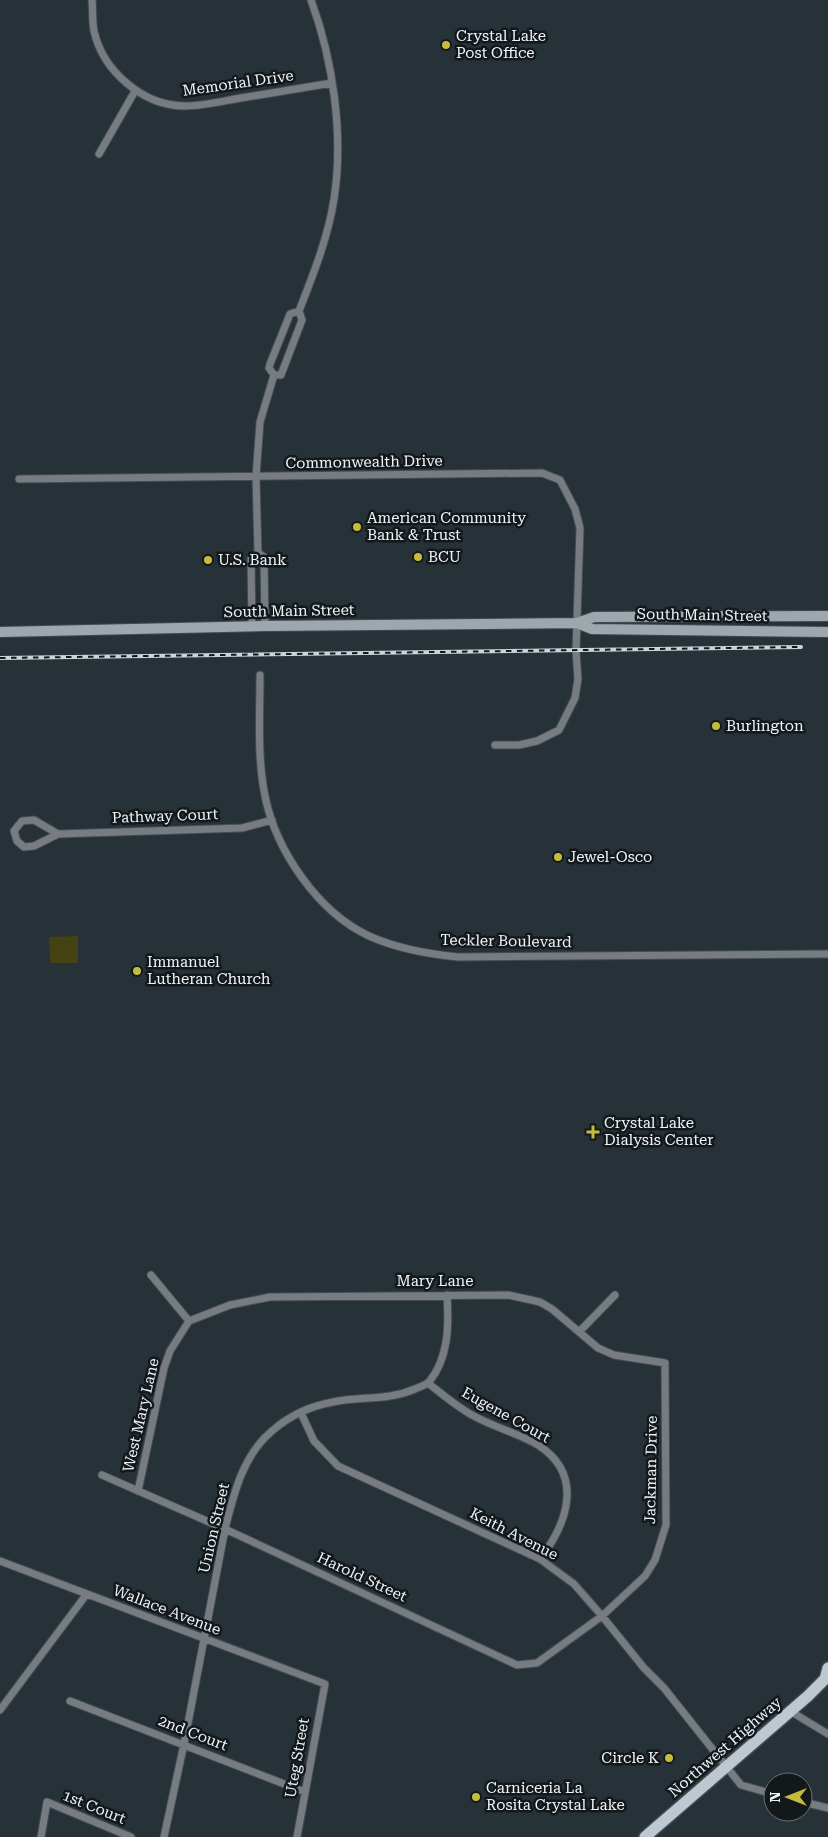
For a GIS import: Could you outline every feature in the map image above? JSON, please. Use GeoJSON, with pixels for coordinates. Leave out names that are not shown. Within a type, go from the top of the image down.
{"type":"FeatureCollection","features":[{"type":"Feature","properties":{"kind":"main road","name":"Northwest Highway"},"geometry":{"type":"LineString","coordinates":[[645,1837],[790,1711],[827,1676]]}},
{"type":"Feature","properties":{"kind":"street","name":"Memorial Drive"},"geometry":{"type":"LineString","coordinates":[[92,0],[94,31],[104,53],[116,72],[134,91],[164,102],[183,106],[332,83]]}},
{"type":"Feature","properties":{"kind":"street"},"geometry":{"type":"LineString","coordinates":[[274,376],[281,375],[302,320],[299,311],[315,270],[334,199],[337,164],[336,103],[319,23],[310,0]]}},
{"type":"Feature","properties":{"kind":"street"},"geometry":{"type":"LineString","coordinates":[[99,154],[134,91]]}},
{"type":"Feature","properties":{"kind":"street"},"geometry":{"type":"LineString","coordinates":[[252,626],[252,559],[258,553],[256,477],[260,422],[274,376],[269,368],[290,314],[299,311]]}},
{"type":"Feature","properties":{"kind":"street","name":"Commonwealth Drive"},"geometry":{"type":"LineString","coordinates":[[19,479],[542,473],[560,480],[575,509],[580,528],[576,650],[578,679],[575,698],[559,730],[537,741],[519,745],[495,745]]}},
{"type":"Feature","properties":{"kind":"street"},"geometry":{"type":"LineString","coordinates":[[258,553],[264,557],[265,626]]}},
{"type":"Feature","properties":{"kind":"street","name":"South Main Street"},"geometry":{"type":"LineString","coordinates":[[0,632],[252,626],[578,623],[594,617],[828,616]]}},
{"type":"Feature","properties":{"kind":"street","name":"South Main Street"},"geometry":{"type":"LineString","coordinates":[[578,623],[592,629],[828,632]]}},
{"type":"Feature","properties":{"kind":"street","name":"Teckler Boulevard"},"geometry":{"type":"LineString","coordinates":[[260,674],[261,751],[265,796],[272,820],[287,855],[303,880],[343,919],[368,935],[396,946],[425,954],[502,957],[828,954]]}},
{"type":"Feature","properties":{"kind":"street","name":"Pathway Court"},"geometry":{"type":"LineString","coordinates":[[58,834],[34,820],[22,821],[14,831],[17,841],[24,847],[34,846],[58,834],[242,828],[272,820]]}},
{"type":"Feature","properties":{"kind":"street"},"geometry":{"type":"LineString","coordinates":[[152,1275],[189,1321]]}},
{"type":"Feature","properties":{"kind":"street","name":"Mary Lane"},"geometry":{"type":"LineString","coordinates":[[189,1321],[230,1304],[270,1297],[508,1294],[540,1302],[561,1314],[598,1348],[614,1355],[665,1363]]}},
{"type":"Feature","properties":{"kind":"street"},"geometry":{"type":"LineString","coordinates":[[428,1383],[444,1354],[449,1320],[447,1295]]}},
{"type":"Feature","properties":{"kind":"street"},"geometry":{"type":"LineString","coordinates":[[579,1332],[615,1295]]}},
{"type":"Feature","properties":{"kind":"street","name":"West Mary Lane"},"geometry":{"type":"LineString","coordinates":[[138,1491],[164,1368],[170,1351],[189,1321]]}},
{"type":"Feature","properties":{"kind":"street","name":"Jackman Drive"},"geometry":{"type":"LineString","coordinates":[[602,1616],[644,1576],[655,1560],[666,1525],[665,1363]]}},
{"type":"Feature","properties":{"kind":"street","name":"Union Street"},"geometry":{"type":"LineString","coordinates":[[164,1837],[205,1639],[225,1529],[234,1494],[244,1468],[254,1450],[272,1431],[300,1413],[336,1401],[397,1396],[428,1383]]}},
{"type":"Feature","properties":{"kind":"street","name":"Eugene Court"},"geometry":{"type":"LineString","coordinates":[[428,1383],[471,1414],[538,1446],[558,1466],[567,1488],[567,1508],[558,1530],[540,1559]]}},
{"type":"Feature","properties":{"kind":"street","name":"Keith Avenue"},"geometry":{"type":"LineString","coordinates":[[300,1413],[314,1441],[338,1466],[540,1559],[574,1584],[644,1668],[664,1688],[741,1785],[763,1791]]}},
{"type":"Feature","properties":{"kind":"street","name":"Harold Street"},"geometry":{"type":"LineString","coordinates":[[102,1475],[225,1529],[517,1665],[537,1663],[602,1616]]}},
{"type":"Feature","properties":{"kind":"street","name":"Wallace Avenue"},"geometry":{"type":"LineString","coordinates":[[0,1561],[325,1684]]}},
{"type":"Feature","properties":{"kind":"street"},"geometry":{"type":"LineString","coordinates":[[0,1710],[86,1594]]}},
{"type":"Feature","properties":{"kind":"street","name":"Uteg Street"},"geometry":{"type":"LineString","coordinates":[[297,1837],[325,1684]]}},
{"type":"Feature","properties":{"kind":"street","name":"2nd Court"},"geometry":{"type":"LineString","coordinates":[[70,1701],[305,1792]]}},
{"type":"Feature","properties":{"kind":"street"},"geometry":{"type":"LineString","coordinates":[[790,1711],[828,1734]]}},
{"type":"Feature","properties":{"kind":"street","name":"1st Court"},"geometry":{"type":"LineString","coordinates":[[41,1837],[47,1802],[131,1837]]}},
{"type":"Feature","properties":{"kind":"street"},"geometry":{"type":"LineString","coordinates":[[813,1804],[828,1808]]}},
{"type":"Feature","properties":{"kind":"shaded area"},"geometry":{"type":"Polygon","coordinates":[[[78,936],[78,963],[50,963],[49,937],[78,936]]]}},
{"type":"Feature","properties":{"kind":"railway"},"geometry":{"type":"LineString","coordinates":[[0,658],[801,647]]}},
{"type":"Feature","properties":{"kind":"place","name":"Crystal Lake Post Office"},"geometry":{"type":"Point","coordinates":[446,45]}},
{"type":"Feature","properties":{"kind":"place","name":"American Community Bank & Trust"},"geometry":{"type":"Point","coordinates":[357,527]}},
{"type":"Feature","properties":{"kind":"place","name":"BCU"},"geometry":{"type":"Point","coordinates":[418,557]}},
{"type":"Feature","properties":{"kind":"place","name":"U.S. Bank"},"geometry":{"type":"Point","coordinates":[208,560]}},
{"type":"Feature","properties":{"kind":"place","name":"Burlington"},"geometry":{"type":"Point","coordinates":[716,726]}},
{"type":"Feature","properties":{"kind":"place","name":"Jewel-Osco"},"geometry":{"type":"Point","coordinates":[558,857]}},
{"type":"Feature","properties":{"kind":"place","name":"Immanuel Lutheran Church"},"geometry":{"type":"Point","coordinates":[137,971]}},
{"type":"Feature","properties":{"kind":"place","name":"Crystal Lake Dialysis Center"},"geometry":{"type":"Point","coordinates":[593,1132]}},
{"type":"Feature","properties":{"kind":"place","name":"Circle K"},"geometry":{"type":"Point","coordinates":[669,1758]}},
{"type":"Feature","properties":{"kind":"place","name":"Carniceria La Rosita Crystal Lake"},"geometry":{"type":"Point","coordinates":[476,1797]}}]}
